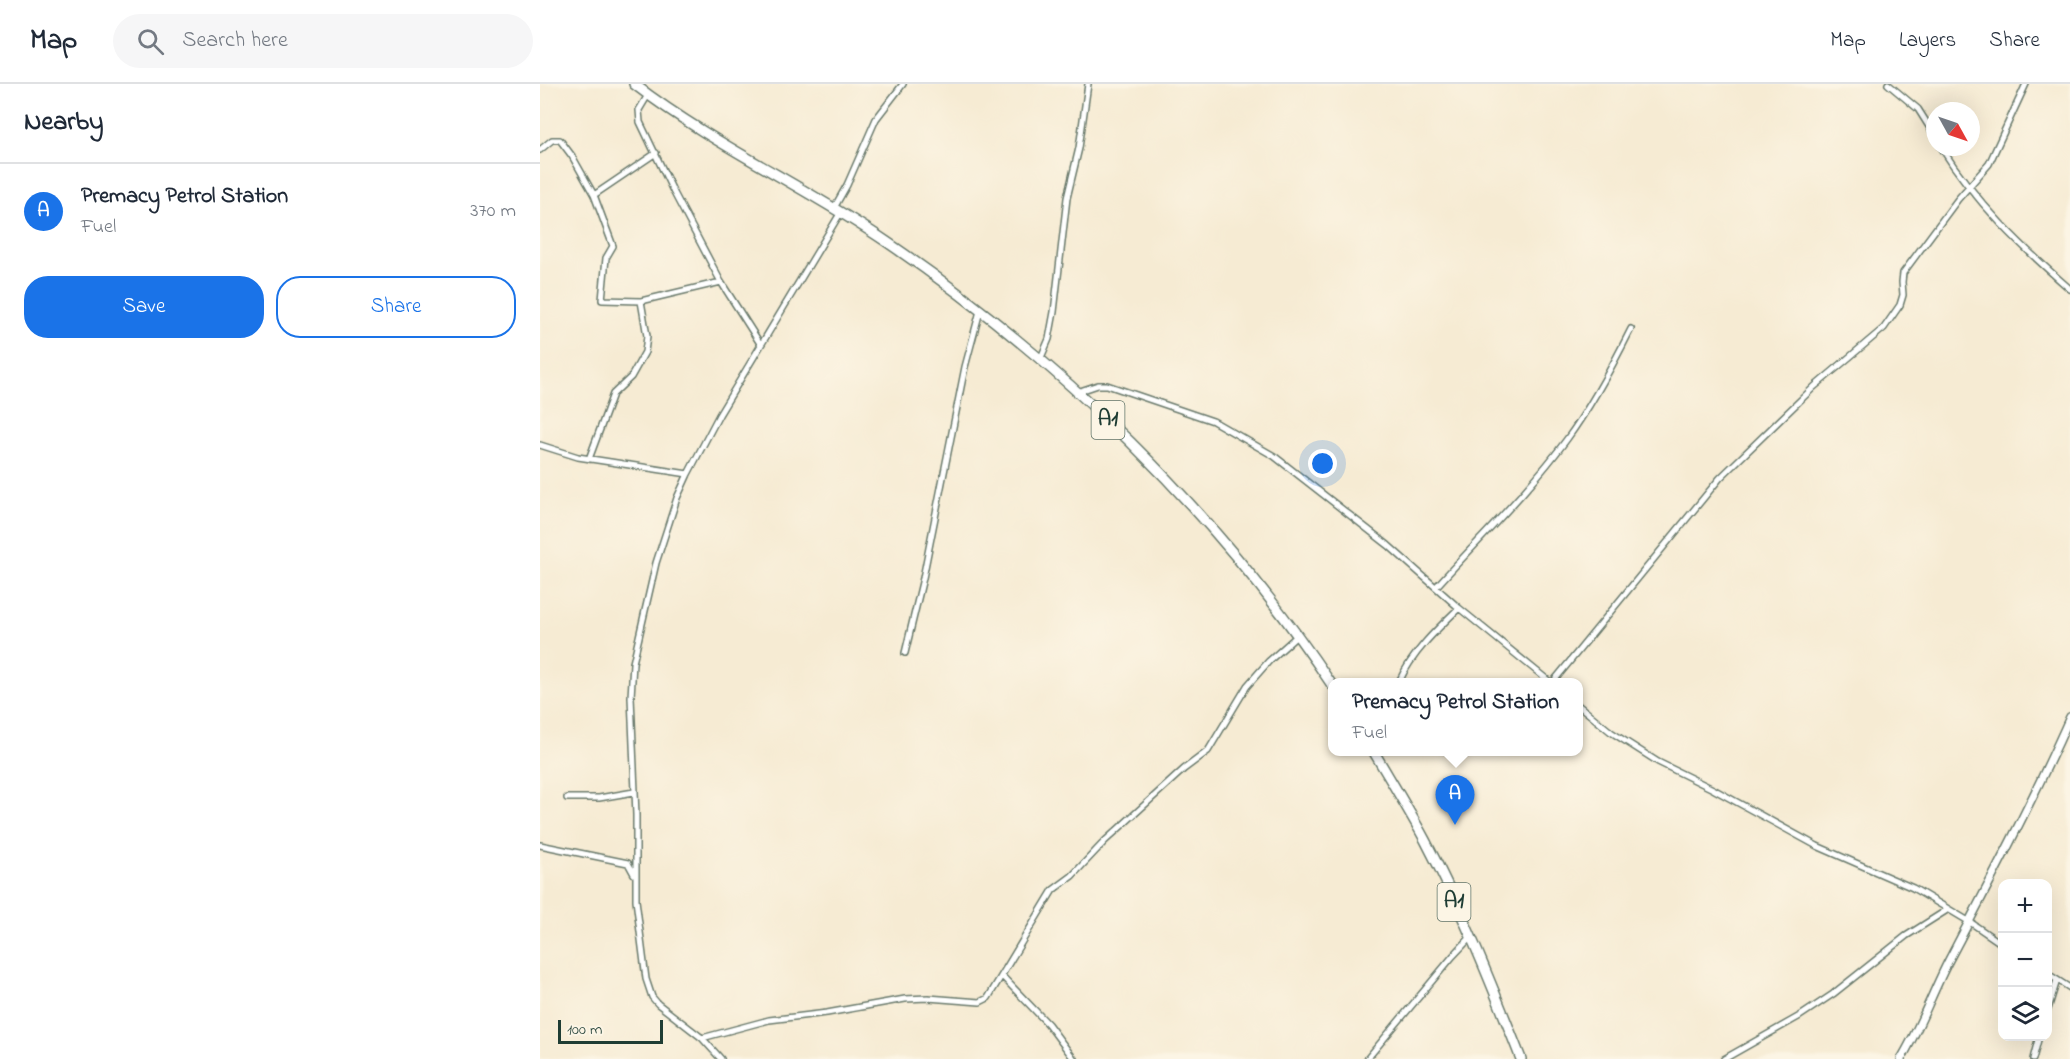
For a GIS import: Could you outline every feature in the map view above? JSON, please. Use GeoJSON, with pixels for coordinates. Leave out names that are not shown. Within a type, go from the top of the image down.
{"type":"FeatureCollection","features":[{"type":"Feature","properties":{"kind":"highway","name":"A1"},"geometry":{"type":"LineString","coordinates":[[634,84],[681,118],[837,210],[888,243],[980,311],[1040,360],[1145,456],[1189,503],[1234,554],[1298,635],[1328,679]]}},
{"type":"Feature","properties":{"kind":"highway","name":"A1"},"geometry":{"type":"LineString","coordinates":[[1376,756],[1425,840],[1470,938],[1521,1059]]}},
{"type":"Feature","properties":{"kind":"street"},"geometry":{"type":"LineString","coordinates":[[721,1059],[702,1038],[658,1004],[649,987],[638,918],[635,876],[631,697],[634,654],[656,563],[677,498],[688,474],[718,415],[761,345],[837,210],[873,126],[884,107],[903,84]]}},
{"type":"Feature","properties":{"kind":"street"},"geometry":{"type":"LineString","coordinates":[[1040,360],[1049,339],[1054,312],[1067,198],[1079,148],[1088,84]]}},
{"type":"Feature","properties":{"kind":"street"},"geometry":{"type":"LineString","coordinates":[[1888,84],[1918,109],[1926,122]]}},
{"type":"Feature","properties":{"kind":"street"},"geometry":{"type":"LineString","coordinates":[[1554,678],[1720,478],[1822,380],[1884,328],[1900,305],[1903,295],[1902,278],[1907,267],[1958,199],[1984,172],[1993,158],[2026,84]]}},
{"type":"Feature","properties":{"kind":"street"},"geometry":{"type":"LineString","coordinates":[[648,95],[638,114],[673,191],[721,282],[761,345]]}},
{"type":"Feature","properties":{"kind":"street"},"geometry":{"type":"LineString","coordinates":[[540,150],[552,140],[560,140],[594,195],[613,246],[606,258],[602,300],[641,300],[721,282]]}},
{"type":"Feature","properties":{"kind":"street"},"geometry":{"type":"LineString","coordinates":[[594,195],[656,153]]}},
{"type":"Feature","properties":{"kind":"street"},"geometry":{"type":"LineString","coordinates":[[1948,156],[1970,187],[2016,240],[2070,289]]}},
{"type":"Feature","properties":{"kind":"street"},"geometry":{"type":"LineString","coordinates":[[590,459],[613,394],[631,377],[645,352],[647,336],[641,300]]}},
{"type":"Feature","properties":{"kind":"street"},"geometry":{"type":"LineString","coordinates":[[905,653],[921,588],[965,367],[980,311]]}},
{"type":"Feature","properties":{"kind":"street"},"geometry":{"type":"LineString","coordinates":[[1436,587],[1527,488],[1568,438],[1608,374],[1631,329]]}},
{"type":"Feature","properties":{"kind":"street"},"geometry":{"type":"LineString","coordinates":[[1077,392],[1098,385],[1107,385],[1202,416],[1222,425],[1274,456],[1388,545],[1459,608],[1546,678]]}},
{"type":"Feature","properties":{"kind":"street"},"geometry":{"type":"LineString","coordinates":[[540,445],[567,455],[688,474]]}},
{"type":"Feature","properties":{"kind":"street"},"geometry":{"type":"LineString","coordinates":[[1402,678],[1420,649],[1459,608]]}},
{"type":"Feature","properties":{"kind":"street"},"geometry":{"type":"LineString","coordinates":[[702,1038],[769,1020],[827,1013],[905,999],[928,998],[980,1002],[990,995],[1053,890],[1072,876],[1105,841],[1184,769],[1208,751],[1247,686],[1269,661],[1298,635]]}},
{"type":"Feature","properties":{"kind":"street"},"geometry":{"type":"LineString","coordinates":[[1583,709],[1611,732],[1658,762],[1713,789],[1817,846],[1897,880],[1970,922],[1998,941]]}},
{"type":"Feature","properties":{"kind":"street"},"geometry":{"type":"LineString","coordinates":[[1900,1059],[1918,1027],[2070,717]]}},
{"type":"Feature","properties":{"kind":"street"},"geometry":{"type":"LineString","coordinates":[[567,798],[599,798],[634,792]]}},
{"type":"Feature","properties":{"kind":"street"},"geometry":{"type":"LineString","coordinates":[[540,845],[628,863],[635,876]]}},
{"type":"Feature","properties":{"kind":"street"},"geometry":{"type":"LineString","coordinates":[[1724,1059],[1800,1016],[1833,994],[1906,936],[1947,910]]}},
{"type":"Feature","properties":{"kind":"street"},"geometry":{"type":"LineString","coordinates":[[1367,1059],[1470,938]]}},
{"type":"Feature","properties":{"kind":"street"},"geometry":{"type":"LineString","coordinates":[[1002,976],[1048,1024],[1074,1059]]}},
{"type":"Feature","properties":{"kind":"street"},"geometry":{"type":"LineString","coordinates":[[2052,977],[2070,988]]}},
{"type":"Feature","properties":{"kind":"street"},"geometry":{"type":"LineString","coordinates":[[2052,994],[2056,980]]}},
{"type":"Feature","properties":{"kind":"street"},"geometry":{"type":"LineString","coordinates":[[2033,1059],[2038,1041]]}},
{"type":"Feature","properties":{"kind":"place","name":"Premacy Petrol Station"},"geometry":{"type":"Point","coordinates":[1455,825]}}]}
